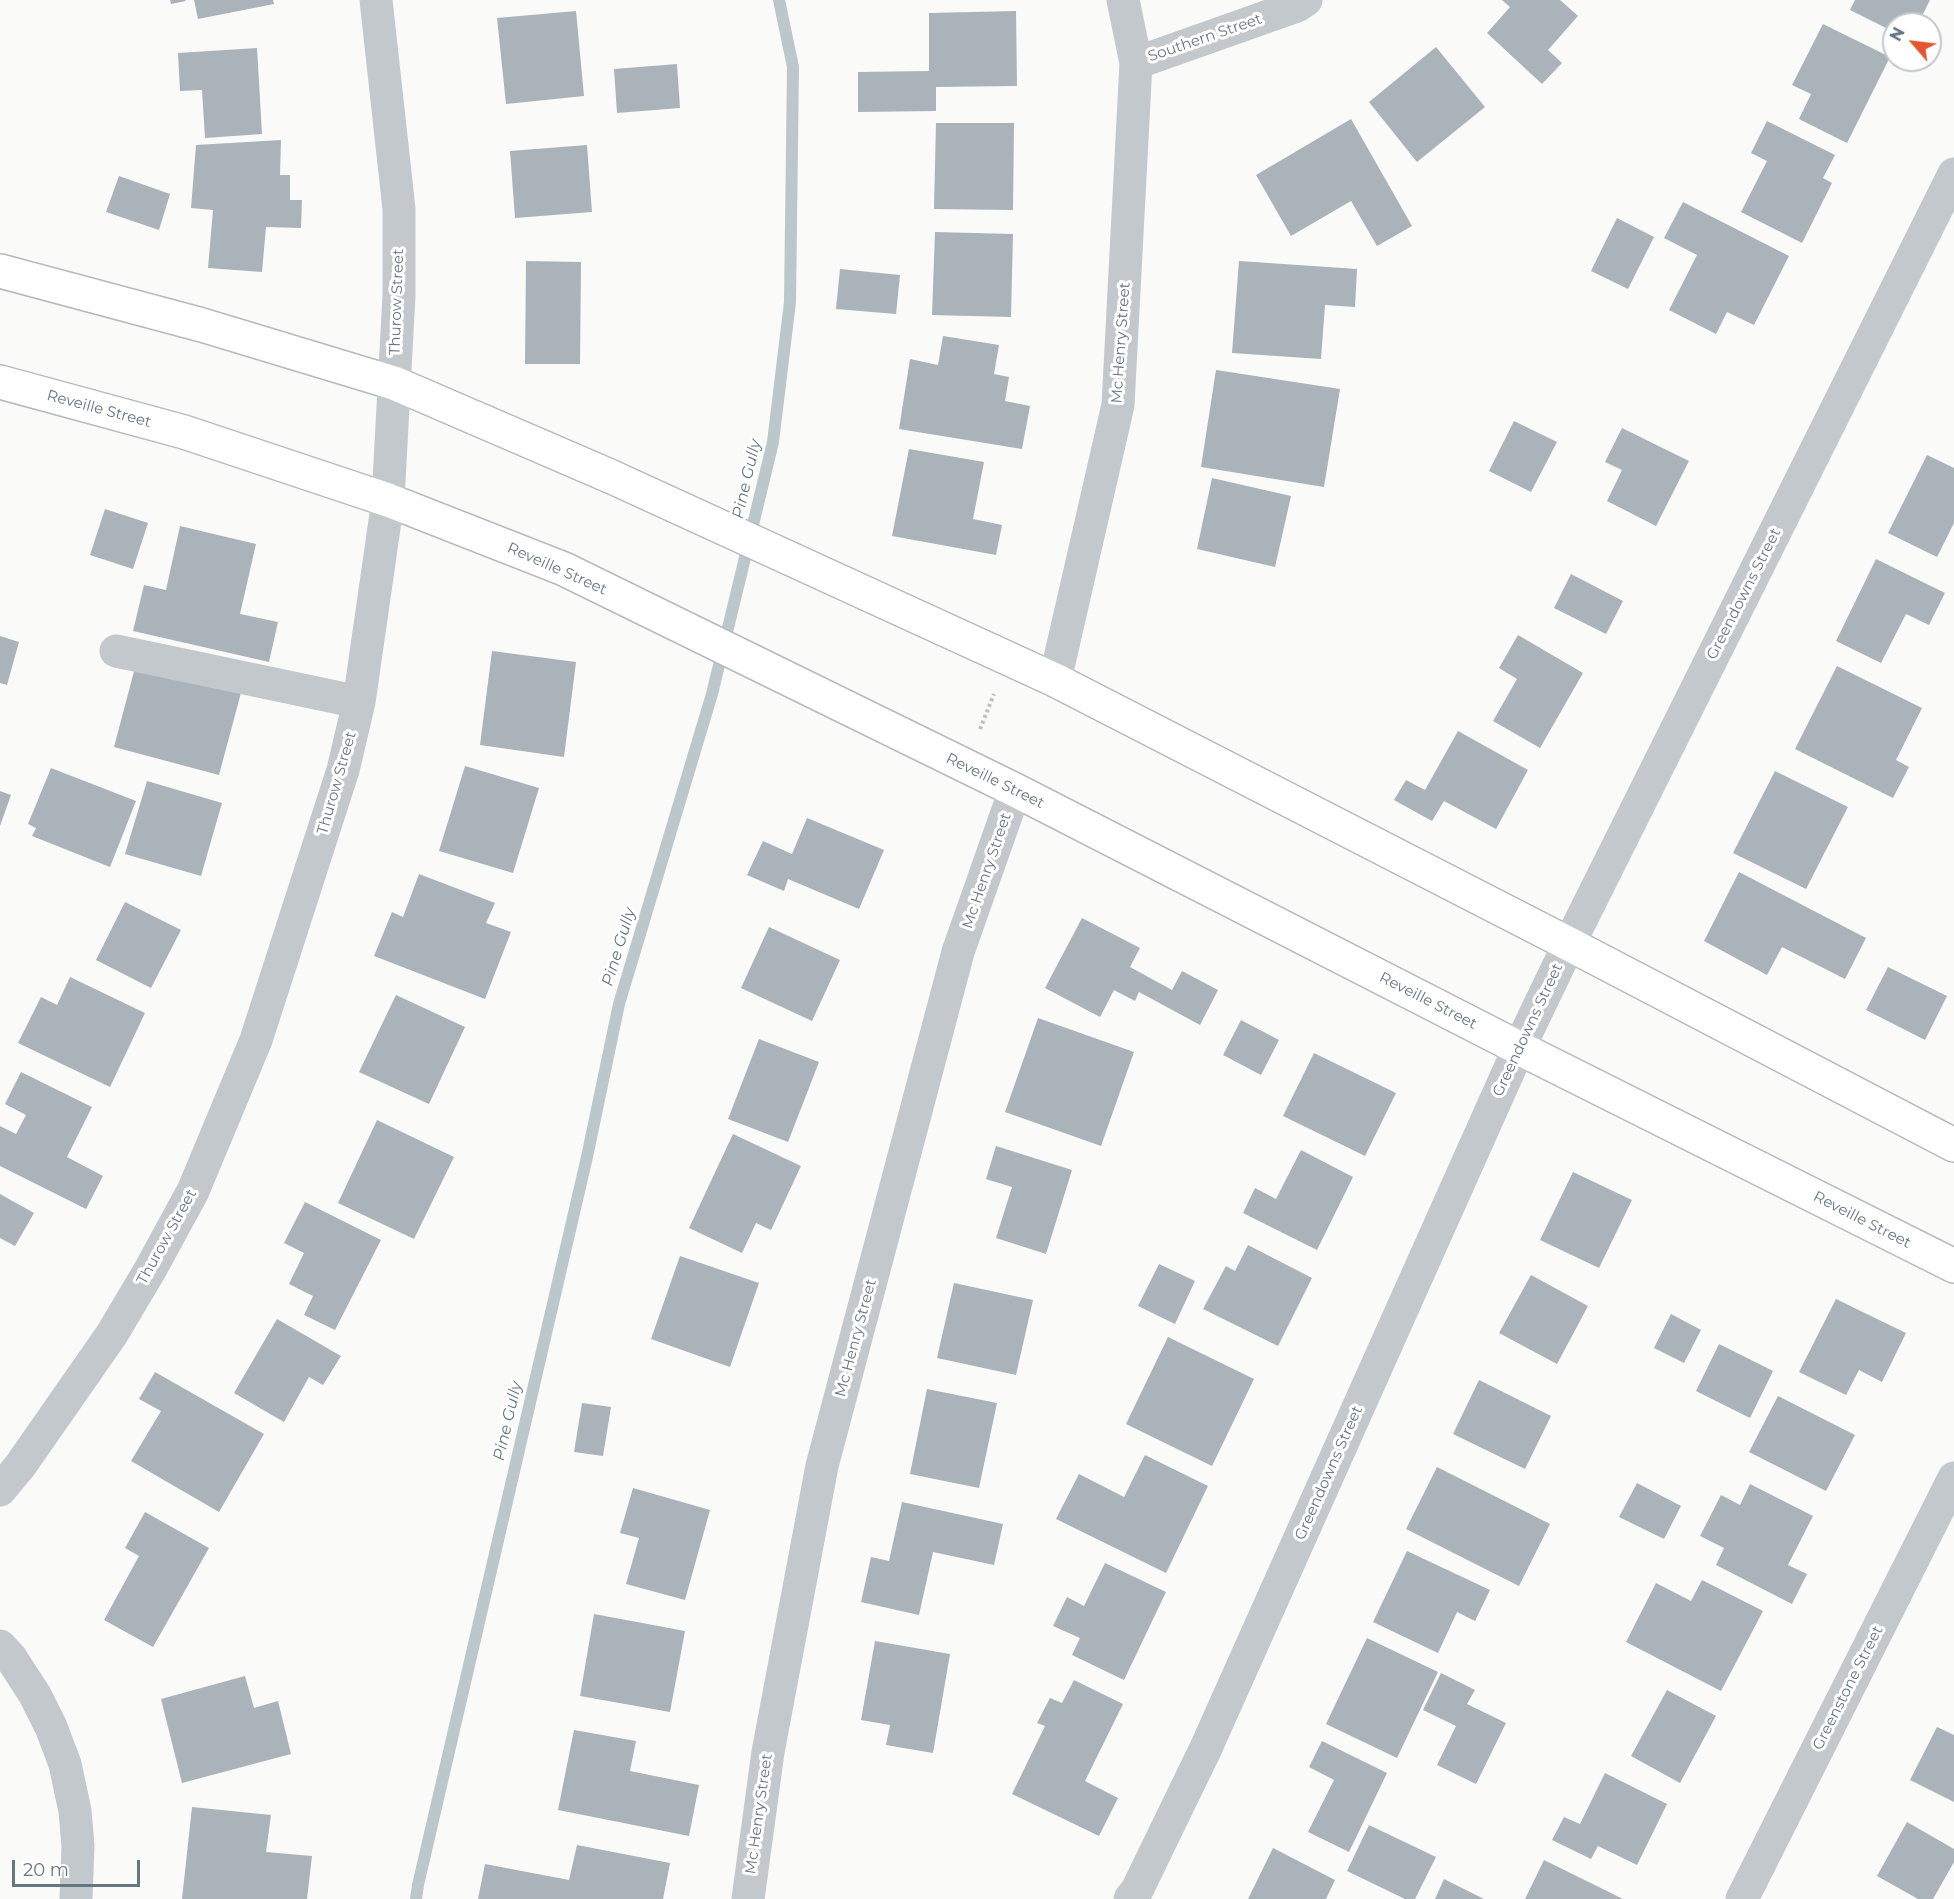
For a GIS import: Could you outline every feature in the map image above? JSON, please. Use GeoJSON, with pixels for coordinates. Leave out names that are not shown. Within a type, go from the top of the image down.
{"type":"FeatureCollection","features":[{"type":"Feature","properties":{"kind":"main road"},"geometry":{"type":"LineString","coordinates":[[0,270],[191,321],[394,383],[601,472],[1055,681],[1569,944],[1954,1145]]}},
{"type":"Feature","properties":{"kind":"main road","name":"Reveille Street"},"geometry":{"type":"LineString","coordinates":[[0,382],[184,432],[388,500],[564,569],[1015,790],[1519,1048],[1954,1266]]}},
{"type":"Feature","properties":{"kind":"street","name":"Thurow Street"},"geometry":{"type":"LineString","coordinates":[[0,1491],[112,1334],[150,1270],[192,1191],[256,1040],[340,780],[358,702],[388,500],[399,295],[399,209],[376,0]]}},
{"type":"Feature","properties":{"kind":"street","name":"Mc Henry Street"},"geometry":{"type":"LineString","coordinates":[[1055,681],[1118,405],[1137,63],[1123,0]]}},
{"type":"Feature","properties":{"kind":"street","name":"Southern Street"},"geometry":{"type":"LineString","coordinates":[[1137,63],[1297,6],[1306,0]]}},
{"type":"Feature","properties":{"kind":"street","name":"Greendowns Street"},"geometry":{"type":"LineString","coordinates":[[1130,1899],[1137,1890],[1210,1739],[1519,1048],[1954,174]]}},
{"type":"Feature","properties":{"kind":"street"},"geometry":{"type":"LineString","coordinates":[[116,651],[358,702]]}},
{"type":"Feature","properties":{"kind":"street","name":"Mc Henry Street"},"geometry":{"type":"LineString","coordinates":[[748,1899],[768,1752],[822,1466],[958,952],[1015,790]]}},
{"type":"Feature","properties":{"kind":"street","name":"Greenstone Street"},"geometry":{"type":"LineString","coordinates":[[1742,1899],[1954,1478]]}},
{"type":"Feature","properties":{"kind":"street"},"geometry":{"type":"LineString","coordinates":[[0,1646],[11,1658],[35,1695],[65,1764],[75,1811],[78,1846],[76,1899]]}},
{"type":"Feature","properties":{"kind":"path"},"geometry":{"type":"LineString","coordinates":[[966,766],[1007,659]]}},
{"type":"Feature","properties":{"kind":"building"},"geometry":{"type":"Polygon","coordinates":[[[170,0],[185,0],[186,1],[171,4],[170,0]]]}},
{"type":"Feature","properties":{"kind":"building"},"geometry":{"type":"Polygon","coordinates":[[[194,0],[273,0],[274,4],[198,19],[194,0]]]}},
{"type":"Feature","properties":{"kind":"building"},"geometry":{"type":"Polygon","coordinates":[[[1502,0],[1560,0],[1578,16],[1548,50],[1562,63],[1542,84],[1487,33],[1510,7],[1502,0]]]}},
{"type":"Feature","properties":{"kind":"building"},"geometry":{"type":"Polygon","coordinates":[[[1855,0],[1930,0],[1924,12],[1882,12],[1882,26],[1850,10],[1855,0]]]}},
{"type":"Feature","properties":{"kind":"building"},"geometry":{"type":"Polygon","coordinates":[[[576,11],[584,96],[506,104],[497,18],[576,11]]]}},
{"type":"Feature","properties":{"kind":"building"},"geometry":{"type":"Polygon","coordinates":[[[1016,11],[1017,86],[936,87],[936,111],[858,112],[858,72],[929,71],[929,13],[1016,11]]]}},
{"type":"Feature","properties":{"kind":"building"},"geometry":{"type":"Polygon","coordinates":[[[1823,24],[1882,53],[1882,72],[1847,143],[1799,119],[1811,94],[1792,85],[1823,24]]]}},
{"type":"Feature","properties":{"kind":"building"},"geometry":{"type":"Polygon","coordinates":[[[1436,47],[1485,107],[1417,162],[1369,102],[1436,47]]]}},
{"type":"Feature","properties":{"kind":"building"},"geometry":{"type":"Polygon","coordinates":[[[257,48],[262,134],[205,138],[202,90],[180,91],[178,53],[257,48]]]}},
{"type":"Feature","properties":{"kind":"building"},"geometry":{"type":"Polygon","coordinates":[[[677,64],[680,108],[617,113],[614,69],[677,64]]]}},
{"type":"Feature","properties":{"kind":"building"},"geometry":{"type":"Polygon","coordinates":[[[1351,119],[1412,226],[1377,246],[1351,201],[1291,236],[1256,175],[1351,119]]]}},
{"type":"Feature","properties":{"kind":"building"},"geometry":{"type":"Polygon","coordinates":[[[1767,121],[1835,155],[1823,178],[1832,183],[1802,243],[1741,212],[1767,161],[1751,153],[1767,121]]]}},
{"type":"Feature","properties":{"kind":"building"},"geometry":{"type":"Polygon","coordinates":[[[936,123],[1014,123],[1013,210],[934,209],[936,123]]]}},
{"type":"Feature","properties":{"kind":"building"},"geometry":{"type":"Polygon","coordinates":[[[281,140],[280,175],[290,175],[290,200],[302,200],[301,228],[266,227],[262,272],[208,268],[213,210],[191,208],[196,145],[281,140]]]}},
{"type":"Feature","properties":{"kind":"building"},"geometry":{"type":"Polygon","coordinates":[[[587,145],[592,212],[515,218],[510,151],[587,145]]]}},
{"type":"Feature","properties":{"kind":"building"},"geometry":{"type":"Polygon","coordinates":[[[119,176],[170,194],[159,230],[106,212],[119,176]]]}},
{"type":"Feature","properties":{"kind":"building"},"geometry":{"type":"Polygon","coordinates":[[[1683,202],[1789,256],[1754,325],[1727,312],[1716,334],[1669,310],[1697,255],[1664,238],[1683,202]]]}},
{"type":"Feature","properties":{"kind":"building"},"geometry":{"type":"Polygon","coordinates":[[[1617,218],[1654,237],[1628,289],[1591,271],[1617,218]]]}},
{"type":"Feature","properties":{"kind":"building"},"geometry":{"type":"Polygon","coordinates":[[[935,232],[1013,234],[1011,317],[932,315],[935,232]]]}},
{"type":"Feature","properties":{"kind":"building"},"geometry":{"type":"Polygon","coordinates":[[[526,261],[581,262],[580,364],[525,364],[526,261]]]}},
{"type":"Feature","properties":{"kind":"building"},"geometry":{"type":"Polygon","coordinates":[[[1239,261],[1357,269],[1355,307],[1325,305],[1321,359],[1232,353],[1239,261]]]}},
{"type":"Feature","properties":{"kind":"building"},"geometry":{"type":"Polygon","coordinates":[[[840,269],[900,275],[896,314],[836,309],[840,269]]]}},
{"type":"Feature","properties":{"kind":"building"},"geometry":{"type":"Polygon","coordinates":[[[943,336],[999,345],[994,374],[1009,377],[1005,401],[1030,406],[1022,449],[899,429],[910,359],[938,365],[943,336]]]}},
{"type":"Feature","properties":{"kind":"building"},"geometry":{"type":"Polygon","coordinates":[[[1216,370],[1340,389],[1324,487],[1201,467],[1216,370]]]}},
{"type":"Feature","properties":{"kind":"building"},"geometry":{"type":"Polygon","coordinates":[[[1514,421],[1557,442],[1531,492],[1489,471],[1514,421]]]}},
{"type":"Feature","properties":{"kind":"building"},"geometry":{"type":"Polygon","coordinates":[[[1622,428],[1689,461],[1656,526],[1607,501],[1622,470],[1605,462],[1622,428]]]}},
{"type":"Feature","properties":{"kind":"building"},"geometry":{"type":"Polygon","coordinates":[[[909,449],[984,462],[973,519],[1002,525],[996,555],[892,536],[909,449]]]}},
{"type":"Feature","properties":{"kind":"building"},"geometry":{"type":"Polygon","coordinates":[[[1927,455],[1954,468],[1954,523],[1937,557],[1888,533],[1927,455]]]}},
{"type":"Feature","properties":{"kind":"building"},"geometry":{"type":"Polygon","coordinates":[[[1212,478],[1291,496],[1275,567],[1197,549],[1212,478]]]}},
{"type":"Feature","properties":{"kind":"building"},"geometry":{"type":"Polygon","coordinates":[[[105,509],[148,523],[133,569],[90,555],[105,509]]]}},
{"type":"Feature","properties":{"kind":"building"},"geometry":{"type":"Polygon","coordinates":[[[180,526],[256,544],[240,614],[278,622],[269,662],[133,631],[144,585],[166,590],[180,526]]]}},
{"type":"Feature","properties":{"kind":"building"},"geometry":{"type":"Polygon","coordinates":[[[1876,559],[1945,593],[1929,625],[1906,614],[1881,663],[1836,641],[1876,559]]]}},
{"type":"Feature","properties":{"kind":"building"},"geometry":{"type":"Polygon","coordinates":[[[1571,574],[1623,601],[1606,634],[1554,608],[1571,574]]]}},
{"type":"Feature","properties":{"kind":"building"},"geometry":{"type":"Polygon","coordinates":[[[1518,635],[1583,673],[1540,748],[1493,721],[1517,679],[1499,668],[1518,635]]]}},
{"type":"Feature","properties":{"kind":"building"},"geometry":{"type":"Polygon","coordinates":[[[0,636],[19,642],[7,685],[0,683],[0,636]]]}},
{"type":"Feature","properties":{"kind":"building"},"geometry":{"type":"Polygon","coordinates":[[[492,651],[576,662],[564,757],[480,745],[492,651]]]}},
{"type":"Feature","properties":{"kind":"building"},"geometry":{"type":"Polygon","coordinates":[[[137,660],[242,689],[219,775],[114,747],[137,660]]]}},
{"type":"Feature","properties":{"kind":"building"},"geometry":{"type":"Polygon","coordinates":[[[1837,666],[1922,708],[1896,760],[1909,767],[1893,798],[1795,749],[1837,666]]]}},
{"type":"Feature","properties":{"kind":"building"},"geometry":{"type":"Polygon","coordinates":[[[1458,731],[1528,770],[1496,829],[1444,801],[1432,821],[1394,800],[1406,780],[1425,790],[1458,731]]]}},
{"type":"Feature","properties":{"kind":"building"},"geometry":{"type":"Polygon","coordinates":[[[465,766],[539,788],[513,873],[439,851],[465,766]]]}},
{"type":"Feature","properties":{"kind":"building"},"geometry":{"type":"Polygon","coordinates":[[[51,768],[136,801],[110,867],[32,836],[36,828],[28,824],[51,768]]]}},
{"type":"Feature","properties":{"kind":"building"},"geometry":{"type":"Polygon","coordinates":[[[1775,771],[1848,807],[1806,889],[1733,853],[1775,771]]]}},
{"type":"Feature","properties":{"kind":"building"},"geometry":{"type":"Polygon","coordinates":[[[147,781],[222,803],[201,876],[125,854],[147,781]]]}},
{"type":"Feature","properties":{"kind":"building"},"geometry":{"type":"Polygon","coordinates":[[[0,791],[11,795],[0,826],[0,791]]]}},
{"type":"Feature","properties":{"kind":"building"},"geometry":{"type":"Polygon","coordinates":[[[807,818],[884,850],[859,909],[788,879],[784,891],[747,875],[763,841],[792,854],[807,818]]]}},
{"type":"Feature","properties":{"kind":"building"},"geometry":{"type":"Polygon","coordinates":[[[1739,872],[1866,938],[1845,979],[1782,947],[1767,975],[1704,941],[1739,872]]]}},
{"type":"Feature","properties":{"kind":"building"},"geometry":{"type":"Polygon","coordinates":[[[419,874],[495,903],[486,923],[511,932],[485,999],[374,956],[392,912],[403,917],[419,874]]]}},
{"type":"Feature","properties":{"kind":"building"},"geometry":{"type":"Polygon","coordinates":[[[125,902],[181,930],[151,988],[96,960],[125,902]]]}},
{"type":"Feature","properties":{"kind":"building"},"geometry":{"type":"Polygon","coordinates":[[[1082,918],[1140,948],[1130,967],[1172,990],[1182,971],[1218,990],[1200,1025],[1139,992],[1135,1001],[1114,990],[1100,1017],[1045,988],[1082,918]]]}},
{"type":"Feature","properties":{"kind":"building"},"geometry":{"type":"Polygon","coordinates":[[[769,927],[840,960],[812,1021],[741,988],[769,927]]]}},
{"type":"Feature","properties":{"kind":"building"},"geometry":{"type":"Polygon","coordinates":[[[1888,967],[1947,996],[1925,1040],[1866,1010],[1888,967]]]}},
{"type":"Feature","properties":{"kind":"building"},"geometry":{"type":"Polygon","coordinates":[[[70,977],[145,1013],[110,1087],[18,1043],[41,997],[57,1005],[70,977]]]}},
{"type":"Feature","properties":{"kind":"building"},"geometry":{"type":"Polygon","coordinates":[[[396,995],[465,1027],[429,1104],[359,1072],[396,995]]]}},
{"type":"Feature","properties":{"kind":"building"},"geometry":{"type":"Polygon","coordinates":[[[1038,1018],[1134,1052],[1101,1146],[1005,1112],[1038,1018]]]}},
{"type":"Feature","properties":{"kind":"building"},"geometry":{"type":"Polygon","coordinates":[[[1241,1020],[1279,1040],[1261,1075],[1223,1055],[1241,1020]]]}},
{"type":"Feature","properties":{"kind":"building"},"geometry":{"type":"Polygon","coordinates":[[[759,1039],[819,1062],[788,1142],[728,1119],[759,1039]]]}},
{"type":"Feature","properties":{"kind":"building"},"geometry":{"type":"Polygon","coordinates":[[[1314,1053],[1396,1093],[1365,1156],[1283,1116],[1314,1053]]]}},
{"type":"Feature","properties":{"kind":"building"},"geometry":{"type":"Polygon","coordinates":[[[21,1072],[92,1107],[67,1157],[103,1176],[86,1209],[0,1166],[0,1126],[16,1134],[26,1115],[5,1104],[21,1072]]]}},
{"type":"Feature","properties":{"kind":"building"},"geometry":{"type":"Polygon","coordinates":[[[377,1120],[454,1157],[414,1239],[338,1203],[377,1120]]]}},
{"type":"Feature","properties":{"kind":"building"},"geometry":{"type":"Polygon","coordinates":[[[733,1134],[801,1166],[771,1230],[756,1223],[742,1253],[689,1228],[733,1134]]]}},
{"type":"Feature","properties":{"kind":"building"},"geometry":{"type":"Polygon","coordinates":[[[996,1146],[1072,1170],[1046,1254],[996,1238],[1012,1187],[986,1179],[996,1146]]]}},
{"type":"Feature","properties":{"kind":"building"},"geometry":{"type":"Polygon","coordinates":[[[1301,1150],[1353,1177],[1317,1250],[1243,1213],[1255,1188],[1276,1199],[1301,1150]]]}},
{"type":"Feature","properties":{"kind":"building"},"geometry":{"type":"Polygon","coordinates":[[[1573,1172],[1632,1200],[1599,1268],[1540,1240],[1573,1172]]]}},
{"type":"Feature","properties":{"kind":"building"},"geometry":{"type":"Polygon","coordinates":[[[0,1194],[34,1213],[15,1246],[0,1238],[0,1194]]]}},
{"type":"Feature","properties":{"kind":"building"},"geometry":{"type":"Polygon","coordinates":[[[305,1202],[381,1240],[335,1330],[304,1315],[313,1296],[289,1284],[304,1253],[284,1243],[305,1202]]]}},
{"type":"Feature","properties":{"kind":"building"},"geometry":{"type":"Polygon","coordinates":[[[1248,1245],[1312,1278],[1278,1346],[1203,1309],[1226,1266],[1235,1271],[1248,1245]]]}},
{"type":"Feature","properties":{"kind":"building"},"geometry":{"type":"Polygon","coordinates":[[[680,1256],[759,1283],[730,1367],[651,1339],[680,1256]]]}},
{"type":"Feature","properties":{"kind":"building"},"geometry":{"type":"Polygon","coordinates":[[[1159,1264],[1195,1281],[1175,1324],[1138,1306],[1159,1264]]]}},
{"type":"Feature","properties":{"kind":"building"},"geometry":{"type":"Polygon","coordinates":[[[1531,1275],[1588,1306],[1557,1364],[1499,1333],[1531,1275]]]}},
{"type":"Feature","properties":{"kind":"building"},"geometry":{"type":"Polygon","coordinates":[[[954,1283],[1033,1300],[1016,1375],[937,1358],[954,1283]]]}},
{"type":"Feature","properties":{"kind":"building"},"geometry":{"type":"Polygon","coordinates":[[[1836,1299],[1906,1333],[1882,1382],[1859,1370],[1846,1395],[1799,1372],[1836,1299]]]}},
{"type":"Feature","properties":{"kind":"building"},"geometry":{"type":"Polygon","coordinates":[[[1671,1314],[1701,1330],[1684,1363],[1654,1348],[1671,1314]]]}},
{"type":"Feature","properties":{"kind":"building"},"geometry":{"type":"Polygon","coordinates":[[[277,1319],[341,1356],[323,1385],[309,1377],[284,1422],[234,1393],[277,1319]]]}},
{"type":"Feature","properties":{"kind":"building"},"geometry":{"type":"Polygon","coordinates":[[[1168,1337],[1254,1379],[1212,1466],[1126,1424],[1168,1337]]]}},
{"type":"Feature","properties":{"kind":"building"},"geometry":{"type":"Polygon","coordinates":[[[1719,1344],[1773,1371],[1750,1418],[1696,1391],[1719,1344]]]}},
{"type":"Feature","properties":{"kind":"building"},"geometry":{"type":"Polygon","coordinates":[[[155,1372],[264,1434],[219,1512],[131,1461],[161,1411],[139,1399],[155,1372]]]}},
{"type":"Feature","properties":{"kind":"building"},"geometry":{"type":"Polygon","coordinates":[[[1479,1380],[1551,1416],[1525,1469],[1453,1434],[1479,1380]]]}},
{"type":"Feature","properties":{"kind":"building"},"geometry":{"type":"Polygon","coordinates":[[[927,1389],[997,1403],[979,1488],[910,1474],[927,1389]]]}},
{"type":"Feature","properties":{"kind":"building"},"geometry":{"type":"Polygon","coordinates":[[[1778,1396],[1855,1435],[1826,1491],[1749,1452],[1778,1396]]]}},
{"type":"Feature","properties":{"kind":"building"},"geometry":{"type":"Polygon","coordinates":[[[582,1403],[611,1407],[603,1456],[574,1452],[582,1403]]]}},
{"type":"Feature","properties":{"kind":"building"},"geometry":{"type":"Polygon","coordinates":[[[1145,1455],[1208,1486],[1166,1573],[1056,1519],[1079,1474],[1124,1497],[1145,1455]]]}},
{"type":"Feature","properties":{"kind":"building"},"geometry":{"type":"Polygon","coordinates":[[[1437,1467],[1550,1524],[1519,1586],[1406,1529],[1437,1467]]]}},
{"type":"Feature","properties":{"kind":"building"},"geometry":{"type":"Polygon","coordinates":[[[1637,1483],[1681,1506],[1664,1539],[1619,1517],[1637,1483]]]}},
{"type":"Feature","properties":{"kind":"building"},"geometry":{"type":"Polygon","coordinates":[[[1750,1484],[1813,1516],[1788,1565],[1807,1574],[1792,1604],[1716,1565],[1724,1548],[1700,1536],[1721,1495],[1740,1505],[1750,1484]]]}},
{"type":"Feature","properties":{"kind":"building"},"geometry":{"type":"Polygon","coordinates":[[[633,1488],[710,1510],[685,1600],[626,1584],[639,1538],[620,1533],[633,1488]]]}},
{"type":"Feature","properties":{"kind":"building"},"geometry":{"type":"Polygon","coordinates":[[[902,1502],[1003,1524],[994,1565],[933,1552],[919,1615],[861,1602],[871,1557],[889,1561],[902,1502]]]}},
{"type":"Feature","properties":{"kind":"building"},"geometry":{"type":"Polygon","coordinates":[[[145,1512],[209,1548],[153,1647],[104,1620],[139,1556],[125,1548],[145,1512]]]}},
{"type":"Feature","properties":{"kind":"building"},"geometry":{"type":"Polygon","coordinates":[[[1407,1551],[1490,1590],[1475,1621],[1457,1612],[1438,1653],[1373,1622],[1407,1551]]]}},
{"type":"Feature","properties":{"kind":"building"},"geometry":{"type":"Polygon","coordinates":[[[1105,1563],[1166,1592],[1124,1680],[1072,1655],[1080,1638],[1053,1626],[1067,1597],[1084,1606],[1105,1563]]]}},
{"type":"Feature","properties":{"kind":"building"},"geometry":{"type":"Polygon","coordinates":[[[1702,1580],[1763,1611],[1721,1691],[1626,1642],[1656,1583],[1691,1601],[1702,1580]]]}},
{"type":"Feature","properties":{"kind":"building"},"geometry":{"type":"Polygon","coordinates":[[[594,1614],[685,1631],[670,1712],[580,1696],[594,1614]]]}},
{"type":"Feature","properties":{"kind":"building"},"geometry":{"type":"Polygon","coordinates":[[[1367,1638],[1438,1672],[1397,1758],[1326,1724],[1367,1638]]]}},
{"type":"Feature","properties":{"kind":"building"},"geometry":{"type":"Polygon","coordinates":[[[875,1641],[950,1654],[933,1753],[886,1745],[890,1725],[861,1720],[875,1641]]]}},
{"type":"Feature","properties":{"kind":"building"},"geometry":{"type":"Polygon","coordinates":[[[1441,1673],[1475,1690],[1467,1704],[1506,1723],[1476,1784],[1437,1765],[1456,1726],[1423,1710],[1441,1673]]]}},
{"type":"Feature","properties":{"kind":"building"},"geometry":{"type":"Polygon","coordinates":[[[245,1676],[254,1708],[278,1701],[291,1754],[182,1783],[161,1699],[245,1676]]]}},
{"type":"Feature","properties":{"kind":"building"},"geometry":{"type":"Polygon","coordinates":[[[1074,1680],[1123,1704],[1085,1781],[1118,1798],[1099,1836],[1012,1794],[1045,1726],[1037,1723],[1050,1698],[1062,1703],[1074,1680]]]}},
{"type":"Feature","properties":{"kind":"building"},"geometry":{"type":"Polygon","coordinates":[[[1667,1690],[1716,1716],[1680,1783],[1631,1756],[1667,1690]]]}},
{"type":"Feature","properties":{"kind":"building"},"geometry":{"type":"Polygon","coordinates":[[[1937,1727],[1954,1735],[1954,1802],[1910,1780],[1937,1727]]]}},
{"type":"Feature","properties":{"kind":"building"},"geometry":{"type":"Polygon","coordinates":[[[574,1730],[636,1741],[630,1771],[699,1785],[689,1836],[558,1810],[574,1730]]]}},
{"type":"Feature","properties":{"kind":"building"},"geometry":{"type":"Polygon","coordinates":[[[1322,1741],[1387,1773],[1349,1852],[1308,1832],[1334,1780],[1309,1767],[1322,1741]]]}},
{"type":"Feature","properties":{"kind":"building"},"geometry":{"type":"Polygon","coordinates":[[[1605,1773],[1667,1804],[1637,1865],[1598,1846],[1591,1859],[1552,1840],[1564,1817],[1580,1824],[1605,1773]]]}},
{"type":"Feature","properties":{"kind":"building"},"geometry":{"type":"Polygon","coordinates":[[[192,1807],[271,1815],[266,1852],[312,1856],[307,1899],[182,1899],[192,1807]]]}},
{"type":"Feature","properties":{"kind":"building"},"geometry":{"type":"Polygon","coordinates":[[[1907,1822],[1954,1849],[1954,1862],[1933,1899],[1918,1899],[1877,1876],[1907,1822]]]}},
{"type":"Feature","properties":{"kind":"building"},"geometry":{"type":"Polygon","coordinates":[[[1369,1825],[1436,1857],[1415,1899],[1405,1899],[1347,1871],[1369,1825]]]}},
{"type":"Feature","properties":{"kind":"building"},"geometry":{"type":"Polygon","coordinates":[[[577,1845],[670,1863],[663,1899],[478,1899],[485,1864],[569,1880],[577,1845]]]}},
{"type":"Feature","properties":{"kind":"building"},"geometry":{"type":"Polygon","coordinates":[[[1273,1848],[1335,1880],[1326,1899],[1248,1899],[1273,1848]]]}},
{"type":"Feature","properties":{"kind":"building"},"geometry":{"type":"Polygon","coordinates":[[[1544,1860],[1623,1899],[1525,1899],[1544,1860]]]}},
{"type":"Feature","properties":{"kind":"building"},"geometry":{"type":"Polygon","coordinates":[[[1444,1879],[1484,1899],[1435,1899],[1444,1879]]]}},
{"type":"Feature","properties":{"kind":"waterway","name":"Pine Gully"},"geometry":{"type":"LineString","coordinates":[[416,1899],[587,1157],[619,1004],[712,694],[773,442],[790,302],[793,67],[779,0]]}}]}
